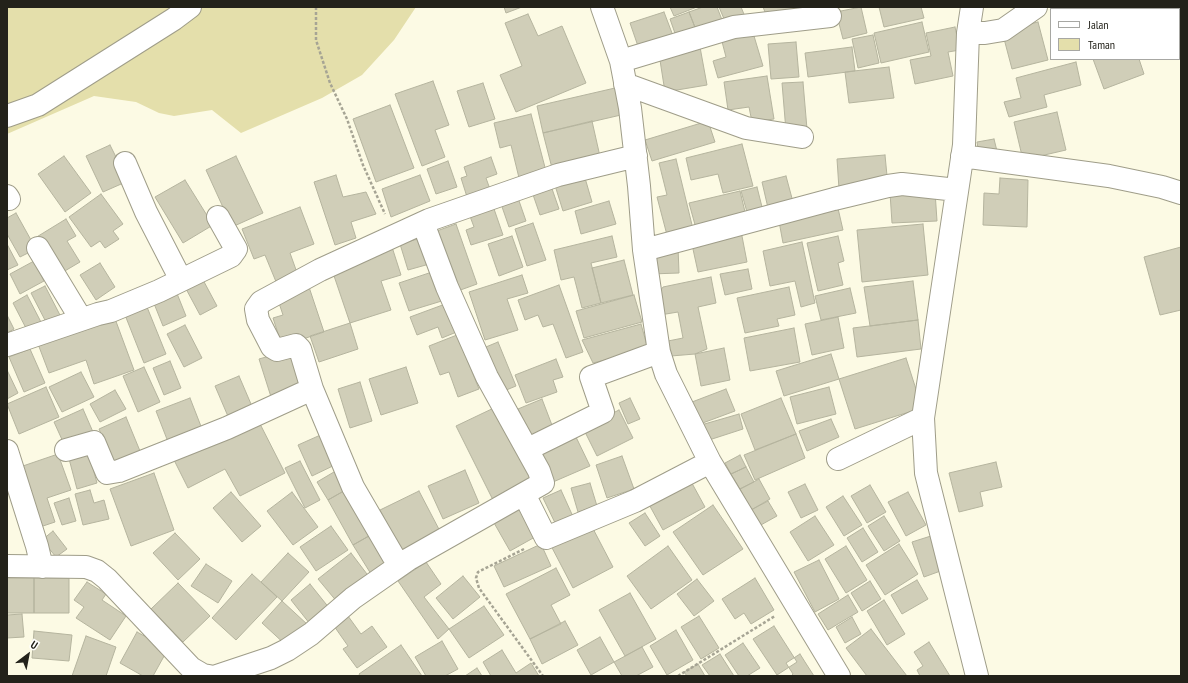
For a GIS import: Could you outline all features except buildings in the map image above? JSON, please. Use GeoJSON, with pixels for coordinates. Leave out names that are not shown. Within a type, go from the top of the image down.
{"type":"FeatureCollection","features":[{"type":"Feature","properties":{"kind":"street"},"geometry":{"type":"LineString","coordinates":[[7,116],[38,105],[174,20],[190,7]]}},
{"type":"Feature","properties":{"kind":"street"},"geometry":{"type":"LineString","coordinates":[[602,7],[621,61],[627,91],[636,156],[644,250],[658,352],[666,374],[710,462],[839,676]]}},
{"type":"Feature","properties":{"kind":"street"},"geometry":{"type":"LineString","coordinates":[[972,7],[968,33],[962,156],[923,418],[926,473],[977,676]]}},
{"type":"Feature","properties":{"kind":"street"},"geometry":{"type":"LineString","coordinates":[[968,33],[985,33],[1003,30],[1036,7]]}},
{"type":"Feature","properties":{"kind":"street"},"geometry":{"type":"LineString","coordinates":[[621,61],[734,27],[830,16]]}},
{"type":"Feature","properties":{"kind":"street"},"geometry":{"type":"LineString","coordinates":[[627,91],[746,128],[802,137]]}},
{"type":"Feature","properties":{"kind":"street"},"geometry":{"type":"LineString","coordinates":[[399,566],[353,487],[312,389],[299,346],[296,345],[277,350],[272,347],[258,320],[256,309],[261,302],[320,270],[423,223],[558,174],[636,156]]}},
{"type":"Feature","properties":{"kind":"street"},"geometry":{"type":"LineString","coordinates":[[962,156],[1109,176],[1162,187],[1181,193]]}},
{"type":"Feature","properties":{"kind":"street"},"geometry":{"type":"LineString","coordinates":[[126,163],[146,212],[180,280]]}},
{"type":"Feature","properties":{"kind":"street"},"geometry":{"type":"LineString","coordinates":[[644,250],[888,186],[902,184],[957,190]]}},
{"type":"Feature","properties":{"kind":"street"},"geometry":{"type":"LineString","coordinates":[[7,345],[111,311],[231,256],[236,249],[218,217]]}},
{"type":"Feature","properties":{"kind":"street"},"geometry":{"type":"LineString","coordinates":[[217,676],[271,658],[287,650],[311,634],[353,598],[399,566],[444,538],[541,485],[543,480],[528,449],[487,377],[447,287],[423,223]]}},
{"type":"Feature","properties":{"kind":"street"},"geometry":{"type":"LineString","coordinates":[[38,248],[81,320]]}},
{"type":"Feature","properties":{"kind":"street"},"geometry":{"type":"LineString","coordinates":[[528,449],[603,412],[591,377],[658,352]]}},
{"type":"Feature","properties":{"kind":"street"},"geometry":{"type":"LineString","coordinates":[[66,450],[94,442],[107,473],[119,471],[233,425],[312,389]]}},
{"type":"Feature","properties":{"kind":"street"},"geometry":{"type":"LineString","coordinates":[[838,459],[923,418]]}},
{"type":"Feature","properties":{"kind":"street"},"geometry":{"type":"LineString","coordinates":[[7,451],[38,546],[42,567]]}},
{"type":"Feature","properties":{"kind":"street"},"geometry":{"type":"LineString","coordinates":[[524,494],[546,538],[635,502],[710,462]]}},
{"type":"Feature","properties":{"kind":"street"},"geometry":{"type":"LineString","coordinates":[[7,566],[86,567],[97,571],[107,579],[191,668],[203,675],[209,676]]}},
{"type":"Feature","properties":{"kind":"path"},"geometry":{"type":"LineString","coordinates":[[316,7],[316,40],[330,83],[347,119],[363,165],[394,237]]}},
{"type":"Feature","properties":{"kind":"path"},"geometry":{"type":"LineString","coordinates":[[543,676],[479,588],[476,575],[478,572],[546,538]]}},
{"type":"Feature","properties":{"kind":"path"},"geometry":{"type":"LineString","coordinates":[[678,676],[796,603]]}},
{"type":"Feature","properties":{"kind":"green space"},"geometry":{"type":"Polygon","coordinates":[[[7,7],[416,7],[394,40],[362,75],[322,98],[241,133],[212,110],[174,116],[159,113],[136,102],[94,96],[7,134],[7,7]]]}}]}
